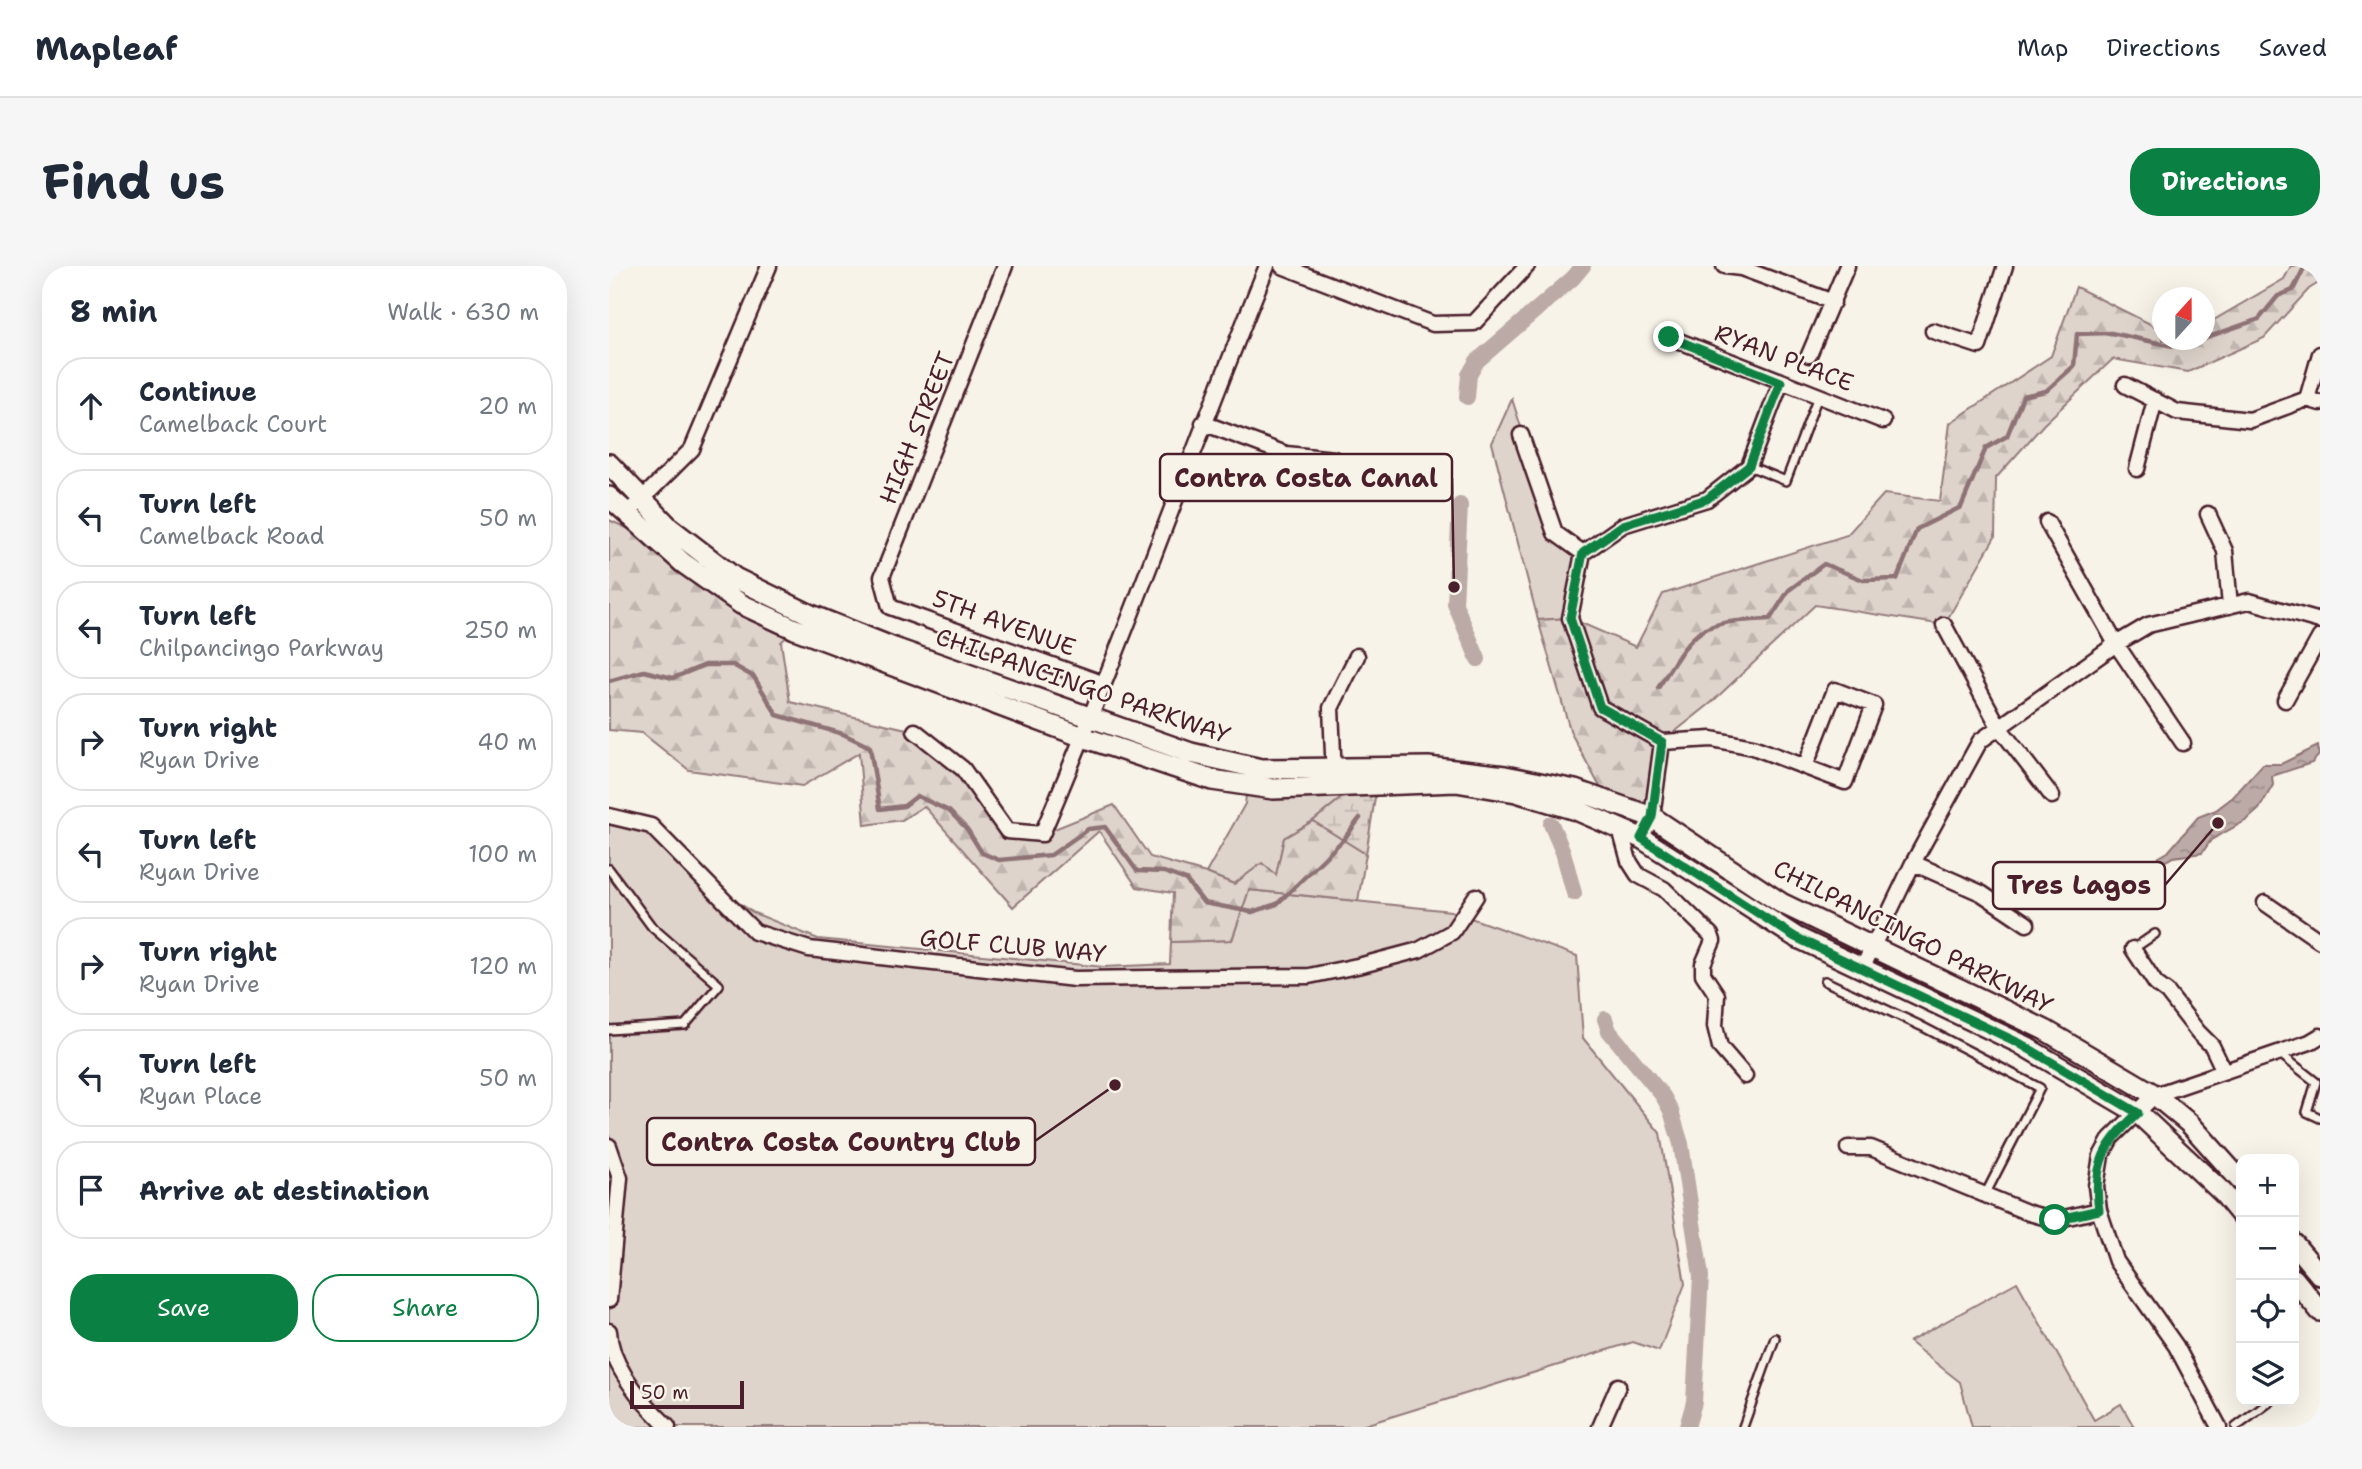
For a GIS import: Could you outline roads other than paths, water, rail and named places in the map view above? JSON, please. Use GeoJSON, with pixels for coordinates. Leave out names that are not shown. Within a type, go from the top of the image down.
{"type":"FeatureCollection","features":[{"type":"Feature","properties":{"kind":"street"},"geometry":{"type":"LineString","coordinates":[[627,514],[643,501],[692,449],[769,266]]}},
{"type":"Feature","properties":{"kind":"street","name":"HIGH STREET"},"geometry":{"type":"LineString","coordinates":[[890,607],[882,576],[1005,266]]}},
{"type":"Feature","properties":{"kind":"street"},"geometry":{"type":"LineString","coordinates":[[915,731],[963,769],[1007,831],[1042,834],[1091,718],[1102,683],[1203,423],[1267,266]]}},
{"type":"Feature","properties":{"kind":"street"},"geometry":{"type":"LineString","coordinates":[[1282,266],[1433,324],[1474,323],[1527,266]]}},
{"type":"Feature","properties":{"kind":"street"},"geometry":{"type":"LineString","coordinates":[[1724,266],[1741,268],[1833,302]]}},
{"type":"Feature","properties":{"kind":"street"},"geometry":{"type":"LineString","coordinates":[[1809,355],[1847,266]]}},
{"type":"Feature","properties":{"kind":"street"},"geometry":{"type":"LineString","coordinates":[[1933,331],[1979,346],[2005,266]]}},
{"type":"Feature","properties":{"kind":"street","name":"RYAN PLACE"},"geometry":{"type":"LineString","coordinates":[[1669,337],[1883,421]]}},
{"type":"Feature","properties":{"kind":"street"},"geometry":{"type":"LineString","coordinates":[[2125,385],[2177,412],[2251,420],[2313,401],[2320,354]]}},
{"type":"Feature","properties":{"kind":"street"},"geometry":{"type":"LineString","coordinates":[[1781,382],[1749,466],[1707,499],[1623,525],[1583,553],[1570,618],[1600,707],[1662,742],[1712,739],[1753,747],[1805,767],[1845,782],[1874,705],[1835,691],[1805,767]]}},
{"type":"Feature","properties":{"kind":"street"},"geometry":{"type":"LineString","coordinates":[[2137,469],[2155,400]]}},
{"type":"Feature","properties":{"kind":"street"},"geometry":{"type":"LineString","coordinates":[[1203,423],[1286,454],[1334,459],[1356,477]]}},
{"type":"Feature","properties":{"kind":"street"},"geometry":{"type":"LineString","coordinates":[[1521,435],[1555,533],[1583,553]]}},
{"type":"Feature","properties":{"kind":"street","name":"CHILPANCINGO PARKWAY"},"geometry":{"type":"LineString","coordinates":[[609,464],[670,528],[735,578],[811,615],[894,648],[1191,754],[1261,769],[1428,767],[1505,776],[1575,790],[1652,817],[1781,903],[2045,1030],[2155,1095],[2190,1124],[2236,1175]]}},
{"type":"Feature","properties":{"kind":"street","name":"CHILPANCINGO PARKWAY"},"geometry":{"type":"LineString","coordinates":[[609,497],[683,563],[741,604],[795,629],[1083,737],[1212,780],[1273,789],[1456,782],[1516,792],[1576,810],[1641,838],[1795,937],[2019,1043],[2138,1113],[2223,1193],[2236,1209]]}},
{"type":"Feature","properties":{"kind":"street"},"geometry":{"type":"LineString","coordinates":[[2207,514],[2225,551],[2230,606]]}},
{"type":"Feature","properties":{"kind":"street"},"geometry":{"type":"LineString","coordinates":[[2047,522],[2116,644],[2183,743]]}},
{"type":"Feature","properties":{"kind":"street"},"geometry":{"type":"LineString","coordinates":[[1862,969],[1913,863],[1979,741],[2116,644],[2148,625],[2249,601],[2320,621]]}},
{"type":"Feature","properties":{"kind":"street","name":"5TH AVENUE"},"geometry":{"type":"LineString","coordinates":[[890,607],[1102,683]]}},
{"type":"Feature","properties":{"kind":"street"},"geometry":{"type":"LineString","coordinates":[[1944,625],[1999,727],[2052,796]]}},
{"type":"Feature","properties":{"kind":"street"},"geometry":{"type":"LineString","coordinates":[[2285,700],[2320,637]]}},
{"type":"Feature","properties":{"kind":"street"},"geometry":{"type":"LineString","coordinates":[[1332,788],[1335,768],[1331,708],[1357,656]]}},
{"type":"Feature","properties":{"kind":"street"},"geometry":{"type":"LineString","coordinates":[[1641,838],[1652,817],[1662,742]]}},
{"type":"Feature","properties":{"kind":"street","name":"GOLF CLUB WAY"},"geometry":{"type":"LineString","coordinates":[[609,816],[651,826],[755,932],[809,949],[1075,979],[1309,976],[1419,950],[1452,932],[1476,896]]}},
{"type":"Feature","properties":{"kind":"street"},"geometry":{"type":"LineString","coordinates":[[1620,829],[1629,861],[1638,875],[1664,889],[1711,934],[1713,941],[1703,964],[1703,974],[1717,995],[1715,1026],[1720,1047],[1745,1076]]}},
{"type":"Feature","properties":{"kind":"street"},"geometry":{"type":"LineString","coordinates":[[1913,863],[1981,893],[2027,923]]}},
{"type":"Feature","properties":{"kind":"street"},"geometry":{"type":"LineString","coordinates":[[2265,903],[2320,941]]}},
{"type":"Feature","properties":{"kind":"street"},"geometry":{"type":"LineString","coordinates":[[2133,949],[2156,984],[2167,992],[2212,1046],[2223,1069]]}},
{"type":"Feature","properties":{"kind":"street"},"geometry":{"type":"LineString","coordinates":[[2219,1427],[2176,1346],[2116,1261],[2099,1210],[2096,1186],[2102,1156],[2111,1138],[2155,1095],[2320,1036]]}},
{"type":"Feature","properties":{"kind":"street"},"geometry":{"type":"LineString","coordinates":[[609,1146],[620,1178],[609,1300]]}},
{"type":"Feature","properties":{"kind":"street"},"geometry":{"type":"LineString","coordinates":[[1849,1149],[1871,1148],[1985,1195],[2055,1220],[2099,1210]]}},
{"type":"Feature","properties":{"kind":"street"},"geometry":{"type":"LineString","coordinates":[[2299,1250],[2320,1275]]}},
{"type":"Feature","properties":{"kind":"street"},"geometry":{"type":"LineString","coordinates":[[2295,1280],[2320,1311]]}},
{"type":"Feature","properties":{"kind":"street"},"geometry":{"type":"LineString","coordinates":[[609,1331],[610,1344],[629,1381],[668,1427]]}},
{"type":"Feature","properties":{"kind":"street"},"geometry":{"type":"LineString","coordinates":[[1601,1427],[1618,1385]]}},
{"type":"Feature","properties":{"kind":"lane"},"geometry":{"type":"LineString","coordinates":[[1749,466],[1786,481],[1818,396]]}},
{"type":"Feature","properties":{"kind":"lane"},"geometry":{"type":"LineString","coordinates":[[609,869],[652,927],[719,985],[685,1025],[609,1030]]}},
{"type":"Feature","properties":{"kind":"lane"},"geometry":{"type":"LineString","coordinates":[[2133,949],[2155,934]]}},
{"type":"Feature","properties":{"kind":"lane"},"geometry":{"type":"LineString","coordinates":[[1825,981],[1921,1026],[2040,1088],[1985,1195]]}},
{"type":"Feature","properties":{"kind":"lane"},"geometry":{"type":"LineString","coordinates":[[2278,1052],[2316,1082],[2307,1112],[2320,1118]]}},
{"type":"Feature","properties":{"kind":"lane"},"geometry":{"type":"LineString","coordinates":[[1743,1427],[1775,1338]]}},
{"type":"Feature","properties":{"kind":"lane"},"geometry":{"type":"LineString","coordinates":[[2236,1427],[2264,1406]]}},
{"type":"Feature","properties":{"kind":"water"},"geometry":{"type":"Polygon","coordinates":[[[2318,746],[2319,755],[2312,763],[2272,776],[2273,785],[2259,809],[2247,820],[2211,840],[2202,853],[2173,857],[2143,874],[2123,875],[2078,904],[2066,904],[2067,892],[2081,878],[2116,865],[2145,865],[2168,852],[2198,817],[2216,810],[2233,797],[2263,764],[2281,764],[2318,746]]]}},
{"type":"Feature","properties":{"kind":"waterway"},"geometry":{"type":"LineString","coordinates":[[1467,397],[1469,375],[1477,361],[1573,278],[1583,266]]}},
{"type":"Feature","properties":{"kind":"waterway"},"geometry":{"type":"LineString","coordinates":[[2215,334],[2259,319],[2278,296],[2293,290],[2305,266]]}},
{"type":"Feature","properties":{"kind":"waterway"},"geometry":{"type":"LineString","coordinates":[[1658,688],[1681,652],[1701,632],[1727,623],[1770,619],[1789,590],[1824,564],[1863,580],[1897,579],[1917,529],[1961,507],[1986,448],[2007,436],[2023,396],[2046,391],[2074,366],[2077,334],[2111,333],[2152,342]]}},
{"type":"Feature","properties":{"kind":"waterway"},"geometry":{"type":"LineString","coordinates":[[1460,505],[1455,604],[1478,659]]}},
{"type":"Feature","properties":{"kind":"waterway"},"geometry":{"type":"LineString","coordinates":[[609,681],[644,671],[673,678],[705,665],[733,665],[754,677],[777,715],[843,734],[870,747],[880,809],[904,806],[917,796],[949,811],[967,829],[982,853],[999,860],[1051,855],[1088,829],[1105,827],[1137,871],[1164,872],[1186,880],[1204,903],[1252,912],[1277,904],[1343,840],[1360,818]]}},
{"type":"Feature","properties":{"kind":"waterway"},"geometry":{"type":"LineString","coordinates":[[1551,824],[1563,852],[1574,893]]}},
{"type":"Feature","properties":{"kind":"waterway"},"geometry":{"type":"LineString","coordinates":[[1605,1019],[1609,1031],[1663,1096],[1671,1111],[1681,1144],[1701,1276],[1694,1402],[1687,1427]]}},
{"type":"Feature","properties":{"kind":"place","name":"Contra Costa Canal"},"geometry":{"type":"Point","coordinates":[1454,587]}},
{"type":"Feature","properties":{"kind":"place","name":"Tres Lagos"},"geometry":{"type":"Point","coordinates":[2218,823]}},
{"type":"Feature","properties":{"kind":"place","name":"Contra Costa Country Club"},"geometry":{"type":"Point","coordinates":[1115,1085]}}]}
